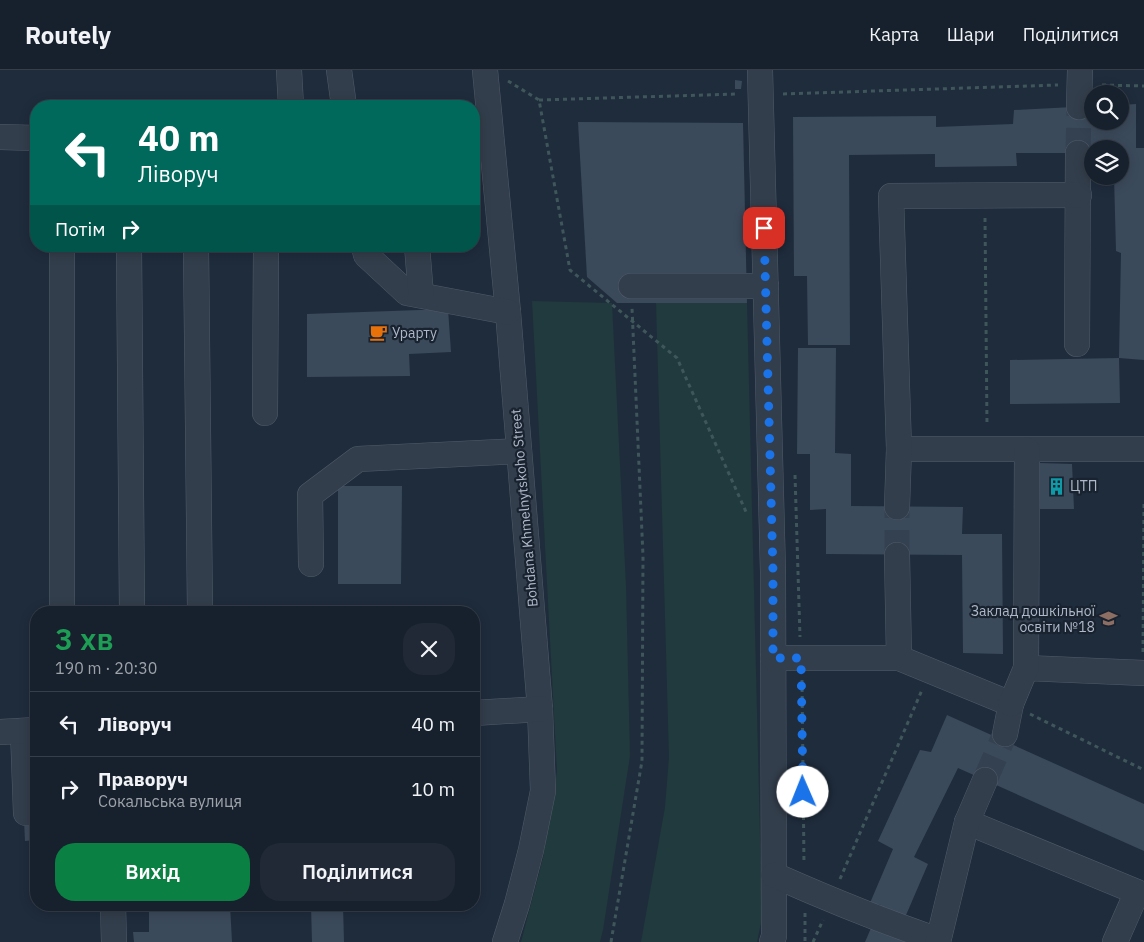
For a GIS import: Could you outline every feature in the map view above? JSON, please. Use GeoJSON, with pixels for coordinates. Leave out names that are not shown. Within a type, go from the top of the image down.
{"type":"FeatureCollection","features":[{"type":"Feature","properties":{"kind":"street"},"geometry":{"type":"LineString","coordinates":[[289,70],[291,100]]}},
{"type":"Feature","properties":{"kind":"street"},"geometry":{"type":"LineString","coordinates":[[339,70],[343,100]]}},
{"type":"Feature","properties":{"kind":"street","name":"Bohdana Khmelnytskoho Street"},"geometry":{"type":"LineString","coordinates":[[485,70],[508,312],[540,709],[543,791],[528,859],[505,942]]}},
{"type":"Feature","properties":{"kind":"street"},"geometry":{"type":"LineString","coordinates":[[768,86],[766,286],[773,572],[774,936],[772,942]]}},
{"type":"Feature","properties":{"kind":"street"},"geometry":{"type":"LineString","coordinates":[[0,137],[30,138]]}},
{"type":"Feature","properties":{"kind":"street"},"geometry":{"type":"LineString","coordinates":[[1076,344],[1078,153]]}},
{"type":"Feature","properties":{"kind":"street"},"geometry":{"type":"LineString","coordinates":[[897,507],[899,449],[891,196],[1079,195]]}},
{"type":"Feature","properties":{"kind":"street"},"geometry":{"type":"LineString","coordinates":[[62,252],[62,606]]}},
{"type":"Feature","properties":{"kind":"street"},"geometry":{"type":"LineString","coordinates":[[129,252],[132,606]]}},
{"type":"Feature","properties":{"kind":"street"},"geometry":{"type":"LineString","coordinates":[[196,252],[200,606]]}},
{"type":"Feature","properties":{"kind":"street"},"geometry":{"type":"LineString","coordinates":[[266,252],[266,413]]}},
{"type":"Feature","properties":{"kind":"street"},"geometry":{"type":"LineString","coordinates":[[365,252],[366,255],[407,293],[508,312]]}},
{"type":"Feature","properties":{"kind":"street"},"geometry":{"type":"LineString","coordinates":[[417,252],[421,295]]}},
{"type":"Feature","properties":{"kind":"street"},"geometry":{"type":"LineString","coordinates":[[631,286],[766,286]]}},
{"type":"Feature","properties":{"kind":"street"},"geometry":{"type":"LineString","coordinates":[[899,449],[1144,449]]}},
{"type":"Feature","properties":{"kind":"street"},"geometry":{"type":"LineString","coordinates":[[1005,734],[1011,704],[1026,668],[1027,450]]}},
{"type":"Feature","properties":{"kind":"street"},"geometry":{"type":"LineString","coordinates":[[311,564],[310,495],[358,459],[519,451]]}},
{"type":"Feature","properties":{"kind":"street"},"geometry":{"type":"LineString","coordinates":[[897,555],[898,658]]}},
{"type":"Feature","properties":{"kind":"street"},"geometry":{"type":"LineString","coordinates":[[773,658],[898,658],[1011,704]]}},
{"type":"Feature","properties":{"kind":"street"},"geometry":{"type":"LineString","coordinates":[[1026,668],[1143,672]]}},
{"type":"Feature","properties":{"kind":"street"},"geometry":{"type":"LineString","coordinates":[[480,713],[540,709]]}},
{"type":"Feature","properties":{"kind":"street"},"geometry":{"type":"LineString","coordinates":[[20,731],[26,813]]}},
{"type":"Feature","properties":{"kind":"street"},"geometry":{"type":"LineString","coordinates":[[774,875],[831,900],[938,941],[967,822],[984,780]]}},
{"type":"Feature","properties":{"kind":"street"},"geometry":{"type":"LineString","coordinates":[[967,822],[1138,892],[1115,942]]}},
{"type":"Feature","properties":{"kind":"street"},"geometry":{"type":"LineString","coordinates":[[113,911],[114,942]]}},
{"type":"Feature","properties":{"kind":"path"},"geometry":{"type":"LineString","coordinates":[[507,80],[539,100],[768,86],[1144,86]]}},
{"type":"Feature","properties":{"kind":"path"},"geometry":{"type":"LineString","coordinates":[[768,86],[784,103]]}},
{"type":"Feature","properties":{"kind":"path"},"geometry":{"type":"LineString","coordinates":[[539,100],[570,270],[677,358],[749,518]]}},
{"type":"Feature","properties":{"kind":"path"},"geometry":{"type":"LineString","coordinates":[[984,196],[987,450]]}},
{"type":"Feature","properties":{"kind":"path"},"geometry":{"type":"LineString","coordinates":[[611,942],[642,761],[643,556],[631,286]]}},
{"type":"Feature","properties":{"kind":"path"},"geometry":{"type":"LineString","coordinates":[[795,470],[801,658],[805,942]]}},
{"type":"Feature","properties":{"kind":"path"},"geometry":{"type":"LineString","coordinates":[[1143,672],[1144,501]]}},
{"type":"Feature","properties":{"kind":"path"},"geometry":{"type":"LineString","coordinates":[[813,942],[931,671]]}},
{"type":"Feature","properties":{"kind":"path"},"geometry":{"type":"LineString","coordinates":[[1011,704],[1144,770]]}},
{"type":"Feature","properties":{"kind":"green space"},"geometry":{"type":"Polygon","coordinates":[[[532,301],[612,303],[626,586],[630,756],[600,942],[521,942],[543,858],[557,771],[532,301]]]}},
{"type":"Feature","properties":{"kind":"green space"},"geometry":{"type":"Polygon","coordinates":[[[656,303],[747,303],[762,918],[757,942],[641,942],[665,807],[669,757],[656,303]]]}},
{"type":"Feature","properties":{"kind":"building"},"geometry":{"type":"Polygon","coordinates":[[[735,80],[742,81],[741,89],[735,89],[735,80]]]}},
{"type":"Feature","properties":{"kind":"building"},"geometry":{"type":"Polygon","coordinates":[[[1129,104],[1136,104],[1136,148],[1144,148],[1144,360],[1119,358],[1121,253],[1116,251],[1114,185],[1129,185],[1129,140],[1084,140],[1084,153],[1016,153],[1017,166],[935,167],[935,154],[849,155],[850,345],[808,345],[807,276],[794,276],[793,117],[936,116],[936,127],[1013,124],[1014,110],[1084,106],[1084,130],[1129,130],[1129,104]]]}},
{"type":"Feature","properties":{"kind":"building"},"geometry":{"type":"Polygon","coordinates":[[[578,122],[743,123],[747,303],[617,303],[587,277],[578,122]]]}},
{"type":"Feature","properties":{"kind":"building","name":"Урарту"},"geometry":{"type":"Polygon","coordinates":[[[448,309],[451,352],[409,354],[410,376],[307,377],[307,314],[448,309]]]}},
{"type":"Feature","properties":{"kind":"building"},"geometry":{"type":"Polygon","coordinates":[[[798,348],[836,348],[835,453],[851,454],[851,506],[963,507],[962,534],[1002,534],[1003,654],[963,653],[962,555],[826,554],[826,509],[810,510],[810,454],[797,454],[798,348]]]}},
{"type":"Feature","properties":{"kind":"building"},"geometry":{"type":"Polygon","coordinates":[[[1119,358],[1120,403],[1010,404],[1010,360],[1119,358]]]}},
{"type":"Feature","properties":{"kind":"building","name":"ЦТП"},"geometry":{"type":"Polygon","coordinates":[[[1039,463],[1072,464],[1074,509],[1040,509],[1039,463]]]}},
{"type":"Feature","properties":{"kind":"building"},"geometry":{"type":"Polygon","coordinates":[[[338,486],[402,486],[401,584],[338,584],[338,486]]]}},
{"type":"Feature","properties":{"kind":"building"},"geometry":{"type":"Polygon","coordinates":[[[947,715],[1144,804],[1144,851],[958,768],[914,857],[928,864],[897,936],[911,942],[865,942],[881,905],[870,903],[893,849],[878,841],[920,750],[931,752],[947,715]]]}},
{"type":"Feature","properties":{"kind":"building"},"geometry":{"type":"Polygon","coordinates":[[[24,820],[30,820],[30,841],[25,841],[24,820]]]}},
{"type":"Feature","properties":{"kind":"building"},"geometry":{"type":"Polygon","coordinates":[[[149,911],[230,911],[232,942],[134,942],[133,932],[149,932],[149,911]]]}},
{"type":"Feature","properties":{"kind":"building"},"geometry":{"type":"Polygon","coordinates":[[[311,911],[343,911],[344,942],[312,942],[311,911]]]}},
{"type":"Feature","properties":{"kind":"tunnel"},"geometry":{"type":"LineString","coordinates":[[1078,153],[1079,107]]}},
{"type":"Feature","properties":{"kind":"tunnel"},"geometry":{"type":"LineString","coordinates":[[897,507],[897,555]]}},
{"type":"Feature","properties":{"kind":"tunnel"},"geometry":{"type":"LineString","coordinates":[[985,780],[1005,734]]}},
{"type":"Feature","properties":{"kind":"place","name":"Урарту"},"geometry":{"type":"Point","coordinates":[378,333]}},
{"type":"Feature","properties":{"kind":"place","name":"ЦТП"},"geometry":{"type":"Point","coordinates":[1056,486]}},
{"type":"Feature","properties":{"kind":"place","name":"Заклад дошкільної освіти №18"},"geometry":{"type":"Point","coordinates":[1109,619]}},
{"type":"Feature","properties":{"kind":"route"},"geometry":{"type":"LineString","coordinates":[[764,228],[773,572],[773,658],[801,658],[803,792]]}}]}
